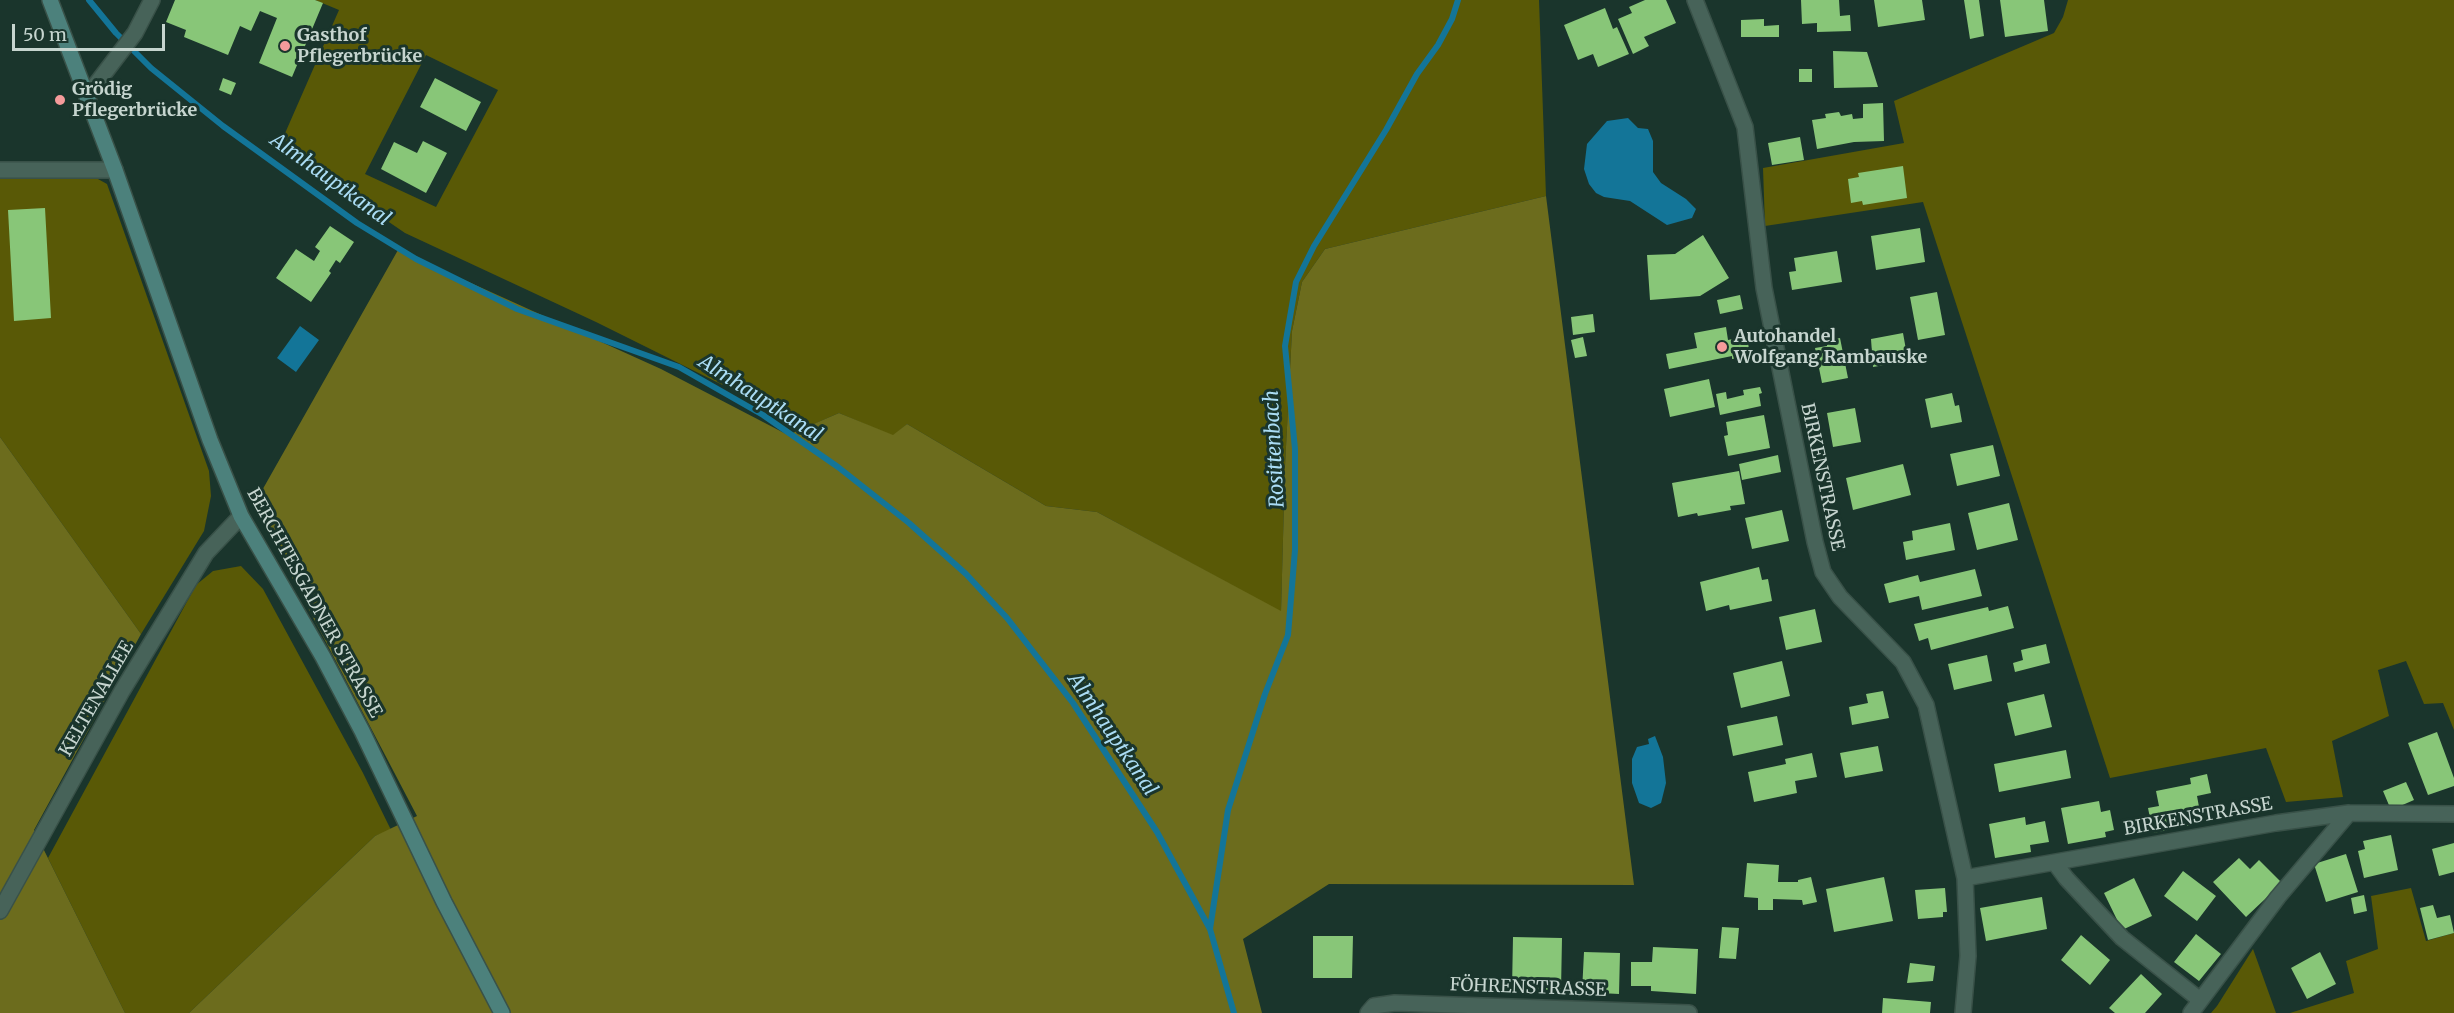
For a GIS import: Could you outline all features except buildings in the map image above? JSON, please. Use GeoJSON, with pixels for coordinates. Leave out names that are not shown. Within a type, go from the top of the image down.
{"type":"FeatureCollection","features":[{"type":"Feature","properties":{"kind":"main road","name":"BERCHTESGADNER STRASSE"},"geometry":{"type":"LineString","coordinates":[[50,0],[115,170],[210,440],[241,516],[323,657],[362,731],[444,902],[502,1013]]}},
{"type":"Feature","properties":{"kind":"street"},"geometry":{"type":"LineString","coordinates":[[87,96],[135,33],[152,0]]}},
{"type":"Feature","properties":{"kind":"street","name":"BIRKENSTRASSE"},"geometry":{"type":"LineString","coordinates":[[1695,0],[1745,127],[1764,288],[1823,572],[1840,597],[1904,662],[1926,705],[1965,878],[2276,823],[2349,813],[2454,814]]}},
{"type":"Feature","properties":{"kind":"street"},"geometry":{"type":"LineString","coordinates":[[0,170],[115,170]]}},
{"type":"Feature","properties":{"kind":"street","name":"KELTENALLEE"},"geometry":{"type":"LineString","coordinates":[[0,911],[122,692],[206,553],[241,516]]}},
{"type":"Feature","properties":{"kind":"street"},"geometry":{"type":"LineString","coordinates":[[2055,862],[2066,878],[2122,938],[2195,1006],[2278,897],[2349,813]]}},
{"type":"Feature","properties":{"kind":"street"},"geometry":{"type":"LineString","coordinates":[[1963,1013],[1968,956],[1965,878]]}},
{"type":"Feature","properties":{"kind":"street","name":"FÖHRENSTRASSE"},"geometry":{"type":"LineString","coordinates":[[1368,1013],[1374,1006],[1395,1003],[1689,1013]]}},
{"type":"Feature","properties":{"kind":"shaded area"},"geometry":{"type":"Polygon","coordinates":[[[315,0],[1539,0],[1546,196],[1325,249],[1302,282],[1292,331],[1281,612],[1097,512],[1046,506],[907,424],[893,436],[839,413],[807,427],[596,322],[405,233],[279,147],[339,10],[315,0]],[[426,55],[365,174],[436,207],[498,90],[426,55]]]}},
{"type":"Feature","properties":{"kind":"shaded area"},"geometry":{"type":"Polygon","coordinates":[[[2068,0],[2454,0],[2454,730],[2443,703],[2424,704],[2406,661],[2378,670],[2389,716],[2332,741],[2343,797],[2286,802],[2266,748],[2110,778],[1923,202],[1765,226],[1763,168],[1904,143],[1894,101],[2054,33],[2063,17],[2068,0]]]}},
{"type":"Feature","properties":{"kind":"shaded area"},"geometry":{"type":"Polygon","coordinates":[[[87,173],[107,184],[209,471],[211,496],[204,531],[141,634],[0,437],[0,177],[87,173]]]}},
{"type":"Feature","properties":{"kind":"shaded area"},"geometry":{"type":"Polygon","coordinates":[[[1546,196],[1634,885],[1329,884],[1243,939],[1262,1013],[189,1013],[375,836],[417,816],[262,520],[260,494],[398,250],[661,369],[788,435],[839,413],[893,435],[907,424],[1046,506],[1097,512],[1281,611],[1292,331],[1302,282],[1325,249],[1546,196]]]}},
{"type":"Feature","properties":{"kind":"shaded area"},"geometry":{"type":"Polygon","coordinates":[[[0,437],[141,634],[34,830],[125,1013],[0,1013],[0,437]]]}},
{"type":"Feature","properties":{"kind":"shaded area"},"geometry":{"type":"Polygon","coordinates":[[[241,566],[263,589],[363,773],[391,830],[375,836],[189,1013],[125,1013],[48,858],[196,585],[213,571],[241,566]]]}},
{"type":"Feature","properties":{"kind":"shaded area"},"geometry":{"type":"Polygon","coordinates":[[[2411,888],[2426,941],[2454,933],[2454,1013],[2290,1013],[2354,993],[2346,961],[2378,949],[2371,896],[2411,888]]]}},
{"type":"Feature","properties":{"kind":"shaded area"},"geometry":{"type":"Polygon","coordinates":[[[2253,949],[2276,1013],[2211,1013],[2217,1006],[2253,949]]]}},
{"type":"Feature","properties":{"kind":"water"},"geometry":{"type":"Polygon","coordinates":[[[1628,118],[1638,128],[1648,129],[1653,141],[1653,172],[1661,183],[1686,199],[1696,209],[1692,218],[1667,225],[1630,201],[1604,197],[1596,193],[1589,184],[1584,169],[1587,144],[1607,121],[1628,118]]]}},
{"type":"Feature","properties":{"kind":"water"},"geometry":{"type":"Polygon","coordinates":[[[300,326],[319,340],[296,372],[277,358],[300,326]]]}},
{"type":"Feature","properties":{"kind":"water"},"geometry":{"type":"Polygon","coordinates":[[[1655,736],[1663,757],[1666,783],[1661,803],[1651,808],[1639,803],[1632,783],[1632,759],[1637,747],[1649,744],[1648,739],[1655,736]]]}},
{"type":"Feature","properties":{"kind":"waterway","name":"Almhauptkanal"},"geometry":{"type":"LineString","coordinates":[[89,0],[116,33],[151,68],[223,126],[357,223],[416,259],[517,309],[679,367],[763,415],[838,467],[909,523],[966,574],[1007,618],[1073,703],[1157,832],[1210,929],[1234,1013]]}},
{"type":"Feature","properties":{"kind":"waterway","name":"Rosittenbach"},"geometry":{"type":"LineString","coordinates":[[1210,929],[1228,810],[1265,694],[1288,635],[1295,550],[1295,449],[1285,346],[1296,282],[1314,246],[1386,130],[1417,74],[1438,45],[1452,19],[1458,0]]}},
{"type":"Feature","properties":{"kind":"place","name":"Gasthof Pflegerbrücke"},"geometry":{"type":"Point","coordinates":[285,46]}},
{"type":"Feature","properties":{"kind":"place","name":"Grödig Pflegerbrücke"},"geometry":{"type":"Point","coordinates":[60,100]}},
{"type":"Feature","properties":{"kind":"place","name":"Autohandel Wolfgang Rambauske"},"geometry":{"type":"Point","coordinates":[1722,347]}}]}
